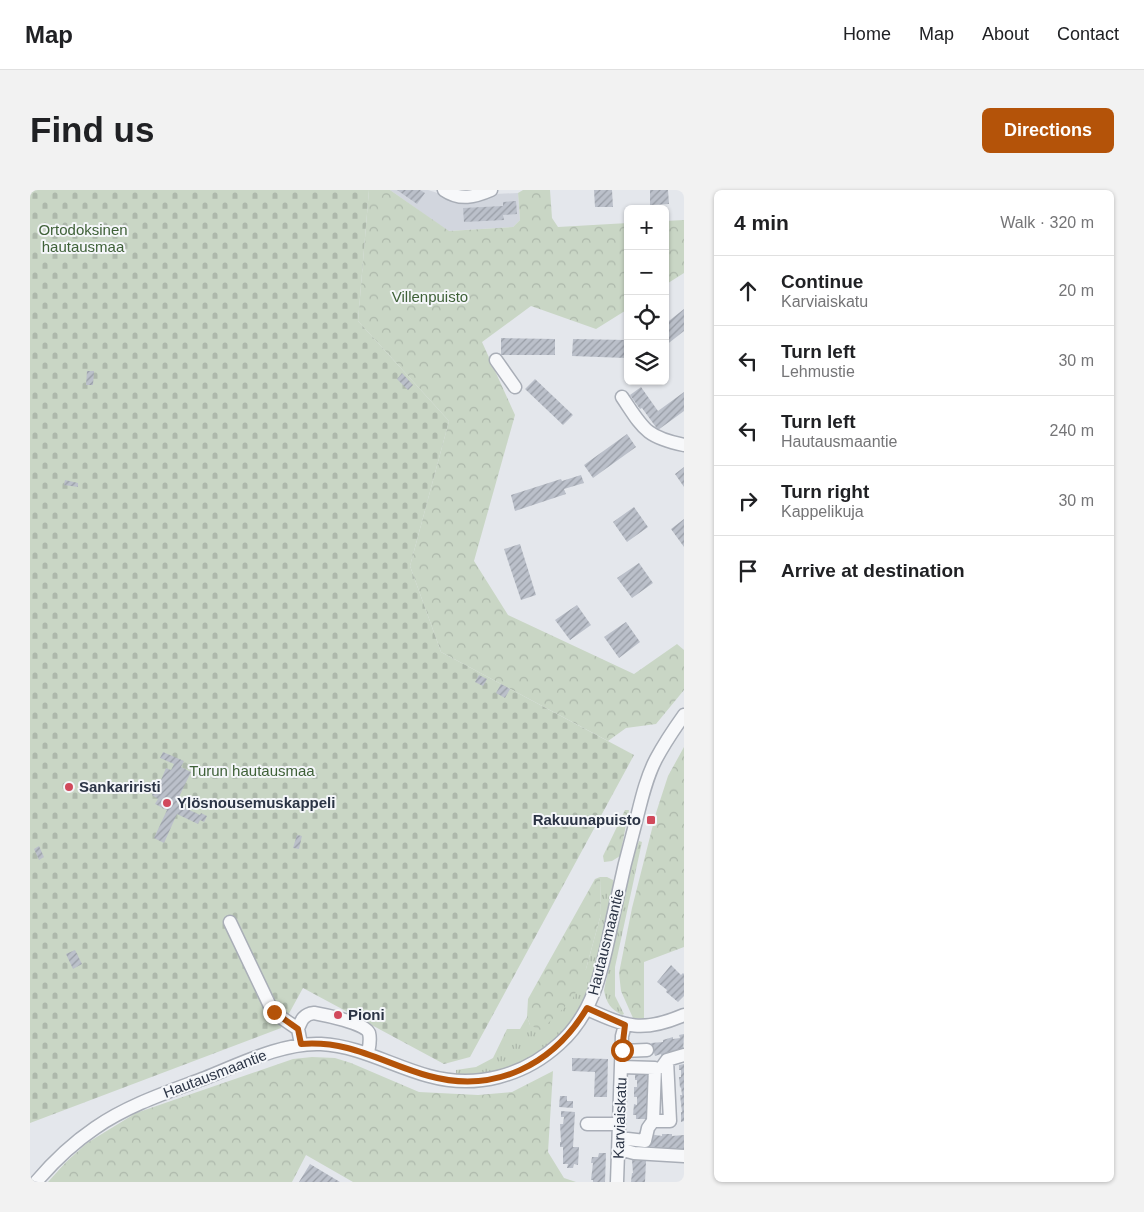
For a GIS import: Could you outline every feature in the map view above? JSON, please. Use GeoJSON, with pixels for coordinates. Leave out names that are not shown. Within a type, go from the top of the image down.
{"type":"FeatureCollection","features":[{"type":"Feature","properties":{"kind":"street"},"geometry":{"type":"LineString","coordinates":[[444,190],[470,198],[491,190]]}},
{"type":"Feature","properties":{"kind":"street"},"geometry":{"type":"LineString","coordinates":[[496,360],[516,388]]}},
{"type":"Feature","properties":{"kind":"street"},"geometry":{"type":"LineString","coordinates":[[622,397],[648,432],[660,439],[684,445]]}},
{"type":"Feature","properties":{"kind":"street","name":"Hautausmaantie"},"geometry":{"type":"LineString","coordinates":[[36,1182],[72,1145],[114,1116],[149,1100],[282,1048],[301,1044],[330,1045],[368,1053],[440,1079],[473,1081],[488,1080],[523,1070],[548,1054],[572,1032],[587,1008],[600,978],[623,870],[648,777],[655,760],[684,716]]}},
{"type":"Feature","properties":{"kind":"street"},"geometry":{"type":"LineString","coordinates":[[230,922],[270,1006],[279,1016],[298,1029]]}},
{"type":"Feature","properties":{"kind":"street"},"geometry":{"type":"LineString","coordinates":[[587,1008],[625,1025],[643,1026],[656,1024],[684,1015]]}},
{"type":"Feature","properties":{"kind":"street"},"geometry":{"type":"LineString","coordinates":[[301,1044],[298,1029],[302,1019],[314,1013],[360,1026],[369,1033],[368,1053]]}},
{"type":"Feature","properties":{"kind":"street","name":"Karviaiskatu"},"geometry":{"type":"LineString","coordinates":[[618,1182],[621,1067],[625,1025]]}},
{"type":"Feature","properties":{"kind":"street"},"geometry":{"type":"LineString","coordinates":[[622,1050],[647,1050]]}},
{"type":"Feature","properties":{"kind":"street"},"geometry":{"type":"LineString","coordinates":[[621,1067],[662,1067],[667,1060],[684,1055]]}},
{"type":"Feature","properties":{"kind":"street"},"geometry":{"type":"LineString","coordinates":[[653,1121],[670,1122],[667,1060]]}},
{"type":"Feature","properties":{"kind":"street"},"geometry":{"type":"LineString","coordinates":[[619,1144],[645,1141],[648,1128],[653,1121],[655,1068]]}},
{"type":"Feature","properties":{"kind":"street"},"geometry":{"type":"LineString","coordinates":[[587,1124],[620,1124]]}},
{"type":"Feature","properties":{"kind":"street"},"geometry":{"type":"LineString","coordinates":[[619,1144],[634,1153],[684,1156]]}},
{"type":"Feature","properties":{"kind":"shaded area"},"geometry":{"type":"Polygon","coordinates":[[[390,190],[428,190],[466,202],[482,201],[495,194],[518,193],[520,220],[513,227],[448,231],[390,190]]]}},
{"type":"Feature","properties":{"kind":"green space","name":"Turun hautausmaa"},"geometry":{"type":"Polygon","coordinates":[[[30,190],[369,190],[358,321],[449,421],[410,566],[441,652],[634,755],[470,1057],[444,1064],[303,988],[281,1028],[30,1123],[30,190]]]}},
{"type":"Feature","properties":{"kind":"green space","name":"Villenpuisto"},"geometry":{"type":"Polygon","coordinates":[[[369,190],[390,190],[449,231],[513,227],[520,220],[518,193],[523,190],[550,190],[552,218],[558,227],[624,223],[624,312],[596,329],[531,306],[482,342],[515,415],[474,561],[508,615],[634,674],[677,644],[684,650],[684,690],[656,724],[626,728],[608,741],[441,652],[410,566],[449,421],[358,321],[369,190]]]}},
{"type":"Feature","properties":{"kind":"green space"},"geometry":{"type":"Polygon","coordinates":[[[684,220],[684,273],[669,282],[669,250],[669,221],[684,220]]]}},
{"type":"Feature","properties":{"kind":"green space"},"geometry":{"type":"Polygon","coordinates":[[[684,747],[684,947],[644,962],[644,1019],[633,1018],[621,991],[619,973],[632,908],[656,813],[668,776],[684,747]]]}},
{"type":"Feature","properties":{"kind":"green space"},"geometry":{"type":"Polygon","coordinates":[[[625,810],[629,810],[620,856],[612,861],[604,862],[603,856],[625,810]]]}},
{"type":"Feature","properties":{"kind":"green space"},"geometry":{"type":"Polygon","coordinates":[[[639,841],[642,842],[615,967],[615,996],[624,1014],[622,1015],[610,1005],[604,990],[631,863],[639,841]]]}},
{"type":"Feature","properties":{"kind":"green space"},"geometry":{"type":"Polygon","coordinates":[[[600,877],[607,877],[613,880],[614,886],[598,959],[584,1005],[576,1018],[555,1041],[530,1059],[516,1066],[487,1074],[456,1075],[456,1070],[476,1067],[493,1058],[507,1029],[520,1029],[527,1017],[530,1025],[586,969],[601,914],[600,877]]]}},
{"type":"Feature","properties":{"kind":"green space"},"geometry":{"type":"Polygon","coordinates":[[[600,877],[601,914],[586,969],[573,998],[540,1030],[530,1025],[527,1017],[528,999],[595,879],[600,877]]]}},
{"type":"Feature","properties":{"kind":"green space"},"geometry":{"type":"Polygon","coordinates":[[[312,1057],[335,1058],[351,1063],[419,1092],[478,1095],[512,1092],[553,1071],[548,1152],[564,1178],[576,1182],[353,1182],[306,1155],[292,1182],[48,1182],[87,1143],[136,1113],[293,1059],[312,1057]]]}},
{"type":"Feature","properties":{"kind":"building"},"geometry":{"type":"Polygon","coordinates":[[[397,190],[420,190],[425,193],[417,204],[397,190]]]}},
{"type":"Feature","properties":{"kind":"building"},"geometry":{"type":"Polygon","coordinates":[[[594,190],[612,190],[613,207],[595,207],[594,190]]]}},
{"type":"Feature","properties":{"kind":"building"},"geometry":{"type":"Polygon","coordinates":[[[650,190],[668,190],[669,204],[650,205],[650,190]]]}},
{"type":"Feature","properties":{"kind":"building"},"geometry":{"type":"Polygon","coordinates":[[[516,201],[517,214],[503,215],[504,220],[464,222],[463,208],[503,206],[503,202],[516,201]]]}},
{"type":"Feature","properties":{"kind":"building"},"geometry":{"type":"Polygon","coordinates":[[[684,309],[684,331],[669,343],[669,340],[669,321],[684,309]]]}},
{"type":"Feature","properties":{"kind":"building"},"geometry":{"type":"Polygon","coordinates":[[[501,338],[555,339],[555,355],[501,355],[501,338]]]}},
{"type":"Feature","properties":{"kind":"building"},"geometry":{"type":"Polygon","coordinates":[[[573,339],[624,340],[624,358],[572,356],[573,339]]]}},
{"type":"Feature","properties":{"kind":"building"},"geometry":{"type":"Polygon","coordinates":[[[87,371],[94,371],[93,385],[86,385],[87,371]]]}},
{"type":"Feature","properties":{"kind":"building"},"geometry":{"type":"Polygon","coordinates":[[[402,373],[413,385],[408,390],[397,379],[402,373]]]}},
{"type":"Feature","properties":{"kind":"building"},"geometry":{"type":"Polygon","coordinates":[[[535,379],[573,415],[563,425],[525,389],[535,379]]]}},
{"type":"Feature","properties":{"kind":"building"},"geometry":{"type":"Polygon","coordinates":[[[641,387],[658,411],[684,392],[684,411],[658,430],[630,395],[641,387]]]}},
{"type":"Feature","properties":{"kind":"building"},"geometry":{"type":"Polygon","coordinates":[[[627,434],[636,447],[593,478],[584,465],[627,434]]]}},
{"type":"Feature","properties":{"kind":"building"},"geometry":{"type":"Polygon","coordinates":[[[684,467],[684,487],[675,474],[684,467]]]}},
{"type":"Feature","properties":{"kind":"building"},"geometry":{"type":"Polygon","coordinates":[[[581,475],[584,483],[564,489],[566,494],[515,511],[511,495],[561,479],[562,481],[581,475]]]}},
{"type":"Feature","properties":{"kind":"building"},"geometry":{"type":"Polygon","coordinates":[[[65,480],[78,483],[78,487],[64,485],[65,480]]]}},
{"type":"Feature","properties":{"kind":"building"},"geometry":{"type":"Polygon","coordinates":[[[634,507],[648,527],[627,542],[613,522],[634,507]]]}},
{"type":"Feature","properties":{"kind":"building"},"geometry":{"type":"Polygon","coordinates":[[[684,519],[684,547],[671,529],[684,519]]]}},
{"type":"Feature","properties":{"kind":"building"},"geometry":{"type":"Polygon","coordinates":[[[520,544],[536,595],[521,600],[504,549],[520,544]]]}},
{"type":"Feature","properties":{"kind":"building"},"geometry":{"type":"Polygon","coordinates":[[[639,563],[653,583],[632,598],[617,578],[639,563]]]}},
{"type":"Feature","properties":{"kind":"building"},"geometry":{"type":"Polygon","coordinates":[[[577,605],[591,625],[570,640],[555,620],[577,605]]]}},
{"type":"Feature","properties":{"kind":"building"},"geometry":{"type":"Polygon","coordinates":[[[626,622],[640,642],[619,658],[604,637],[626,622]]]}},
{"type":"Feature","properties":{"kind":"building"},"geometry":{"type":"Polygon","coordinates":[[[479,675],[487,679],[483,686],[475,682],[479,675]]]}},
{"type":"Feature","properties":{"kind":"building"},"geometry":{"type":"Polygon","coordinates":[[[501,684],[510,689],[505,698],[496,693],[501,684]]]}},
{"type":"Feature","properties":{"kind":"building","name":"Ylösnousemuskappeli"},"geometry":{"type":"Polygon","coordinates":[[[163,752],[184,761],[181,767],[191,772],[177,804],[200,815],[201,813],[207,816],[204,822],[200,820],[198,824],[177,814],[164,843],[154,838],[167,810],[155,804],[158,799],[152,795],[153,791],[156,792],[166,768],[171,770],[174,764],[160,758],[163,752]]]}},
{"type":"Feature","properties":{"kind":"building"},"geometry":{"type":"Polygon","coordinates":[[[297,835],[302,836],[299,849],[293,848],[297,835]]]}},
{"type":"Feature","properties":{"kind":"building"},"geometry":{"type":"Polygon","coordinates":[[[39,846],[44,857],[39,860],[34,849],[39,846]]]}},
{"type":"Feature","properties":{"kind":"building"},"geometry":{"type":"Polygon","coordinates":[[[75,950],[82,964],[73,969],[66,954],[75,950]]]}},
{"type":"Feature","properties":{"kind":"building"},"geometry":{"type":"Polygon","coordinates":[[[671,965],[681,975],[684,974],[684,996],[678,1002],[657,982],[671,965]]]}},
{"type":"Feature","properties":{"kind":"building"},"geometry":{"type":"Polygon","coordinates":[[[684,1034],[683,1053],[678,1054],[677,1050],[666,1053],[667,1057],[662,1058],[661,1054],[655,1056],[651,1043],[663,1042],[663,1040],[673,1037],[673,1039],[680,1038],[679,1035],[684,1034]]]}},
{"type":"Feature","properties":{"kind":"building"},"geometry":{"type":"Polygon","coordinates":[[[572,1058],[608,1059],[607,1097],[594,1097],[595,1072],[572,1071],[572,1058]]]}},
{"type":"Feature","properties":{"kind":"building"},"geometry":{"type":"Polygon","coordinates":[[[684,1064],[684,1121],[681,1122],[680,1095],[682,1095],[679,1065],[684,1064]]]}},
{"type":"Feature","properties":{"kind":"building"},"geometry":{"type":"Polygon","coordinates":[[[635,1074],[648,1075],[647,1119],[636,1119],[636,1115],[633,1115],[634,1104],[637,1105],[637,1097],[634,1097],[634,1087],[637,1087],[635,1074]]]}},
{"type":"Feature","properties":{"kind":"building"},"geometry":{"type":"Polygon","coordinates":[[[560,1096],[567,1096],[567,1101],[573,1101],[573,1108],[559,1107],[560,1096]]]}},
{"type":"Feature","properties":{"kind":"building"},"geometry":{"type":"Polygon","coordinates":[[[561,1111],[575,1112],[573,1147],[579,1147],[578,1165],[574,1164],[573,1168],[567,1168],[568,1164],[563,1164],[563,1147],[560,1147],[560,1124],[563,1124],[564,1117],[561,1117],[561,1111]]]}},
{"type":"Feature","properties":{"kind":"building"},"geometry":{"type":"Polygon","coordinates":[[[649,1134],[662,1136],[662,1134],[672,1134],[672,1136],[684,1135],[684,1149],[649,1147],[649,1134]]]}},
{"type":"Feature","properties":{"kind":"building"},"geometry":{"type":"Polygon","coordinates":[[[599,1153],[606,1153],[605,1182],[593,1182],[591,1180],[592,1157],[598,1157],[599,1153]]]}},
{"type":"Feature","properties":{"kind":"building"},"geometry":{"type":"Polygon","coordinates":[[[632,1160],[646,1161],[645,1182],[631,1182],[633,1173],[632,1160]]]}},
{"type":"Feature","properties":{"kind":"building"},"geometry":{"type":"Polygon","coordinates":[[[310,1164],[340,1182],[299,1182],[310,1164]]]}},
{"type":"Feature","properties":{"kind":"place","name":"Sankariristi"},"geometry":{"type":"Point","coordinates":[69,787]}},
{"type":"Feature","properties":{"kind":"place","name":"Ylösnousemuskappeli"},"geometry":{"type":"Point","coordinates":[167,803]}},
{"type":"Feature","properties":{"kind":"place","name":"Rakuunapuisto"},"geometry":{"type":"Point","coordinates":[651,820]}},
{"type":"Feature","properties":{"kind":"place","name":"Pioni"},"geometry":{"type":"Point","coordinates":[338,1015]}},
{"type":"Feature","properties":{"kind":"route"},"geometry":{"type":"LineString","coordinates":[[274,1012],[298,1029],[301,1044],[322,1044],[350,1048],[428,1076],[455,1081],[488,1080],[523,1070],[548,1054],[572,1032],[587,1008],[625,1025],[622,1036],[622,1050]]}},
{"type":"Feature","properties":{"kind":"park label","name":"Ortodoksinen hautausmaa"},"geometry":{"type":"Point","coordinates":[83,238]}}]}
